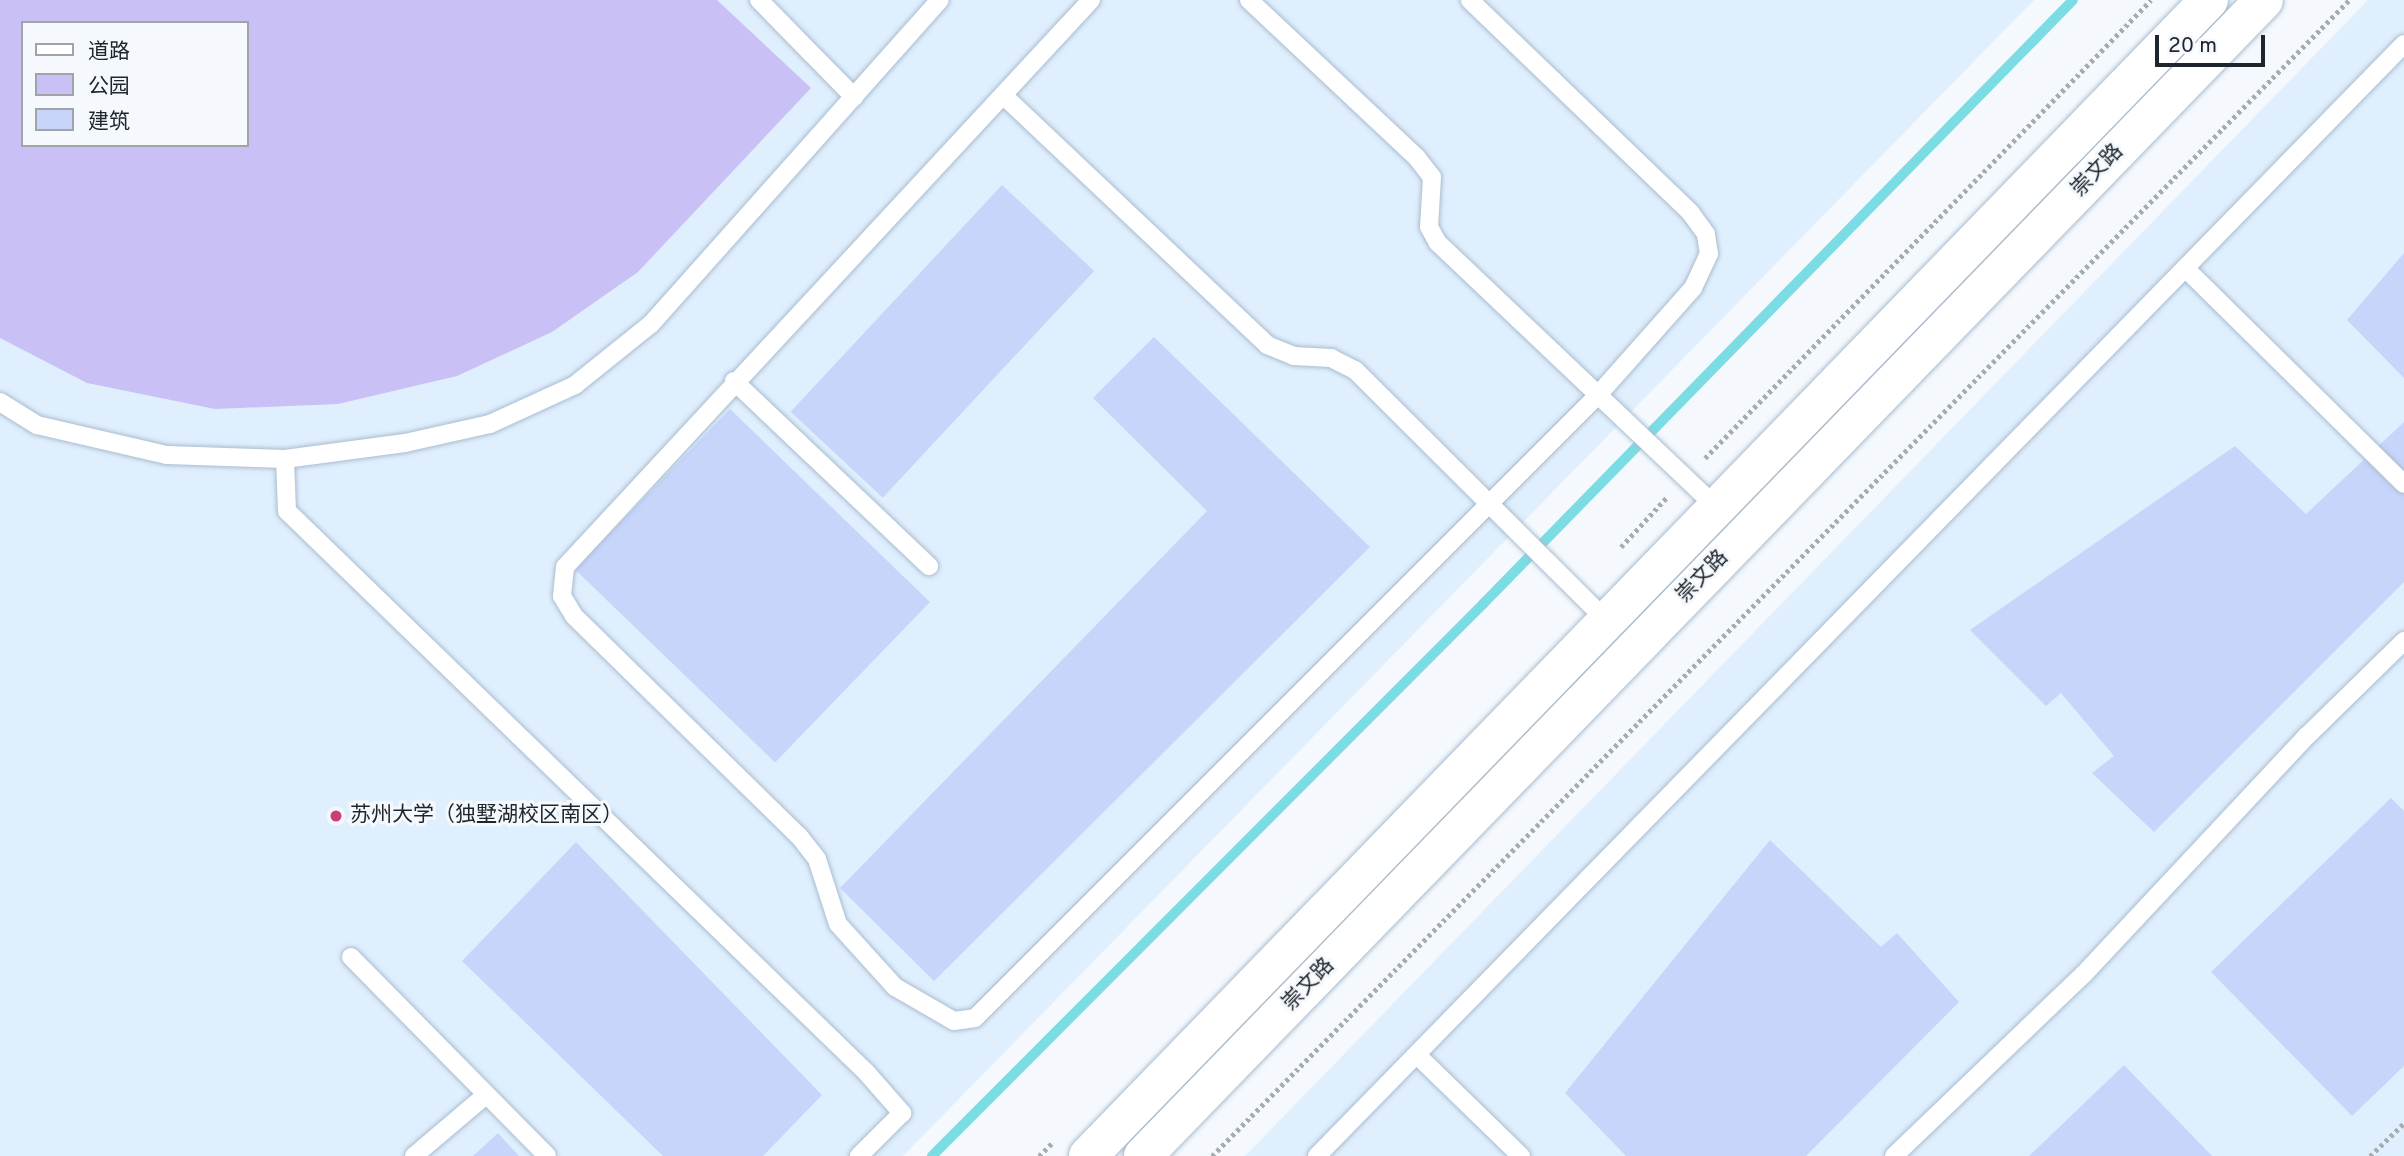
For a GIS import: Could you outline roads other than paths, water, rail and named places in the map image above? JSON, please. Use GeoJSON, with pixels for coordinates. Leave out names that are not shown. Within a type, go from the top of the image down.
{"type":"FeatureCollection","features":[{"type":"Feature","properties":{"kind":"street","name":"崇文路"},"geometry":{"type":"LineString","coordinates":[[1088,1156],[2208,0]]}},
{"type":"Feature","properties":{"kind":"street","name":"崇文路"},"geometry":{"type":"LineString","coordinates":[[1143,1156],[2264,0]]}},
{"type":"Feature","properties":{"kind":"lane"},"geometry":{"type":"LineString","coordinates":[[759,0],[854,97]]}},
{"type":"Feature","properties":{"kind":"lane"},"geometry":{"type":"LineString","coordinates":[[0,402],[37,425],[167,455],[285,459],[405,443],[490,424],[575,384],[651,324],[940,0]]}},
{"type":"Feature","properties":{"kind":"lane"},"geometry":{"type":"LineString","coordinates":[[1091,0],[734,381],[565,567],[562,596],[574,615],[799,836],[817,859],[838,925],[895,987],[954,1021],[975,1018],[1488,500],[1598,395],[1693,288],[1709,254],[1706,234],[1691,213],[1470,0]]}},
{"type":"Feature","properties":{"kind":"lane"},"geometry":{"type":"LineString","coordinates":[[1249,0],[1417,159],[1432,177],[1429,227],[1438,243],[1744,534]]}},
{"type":"Feature","properties":{"kind":"lane"},"geometry":{"type":"LineString","coordinates":[[1317,1156],[2404,44]]}},
{"type":"Feature","properties":{"kind":"lane"},"geometry":{"type":"LineString","coordinates":[[1003,95],[1267,345],[1294,356],[1331,358],[1355,370],[1488,500],[1634,649]]}},
{"type":"Feature","properties":{"kind":"lane"},"geometry":{"type":"LineString","coordinates":[[2186,269],[2404,484]]}},
{"type":"Feature","properties":{"kind":"lane"},"geometry":{"type":"LineString","coordinates":[[734,381],[929,566]]}},
{"type":"Feature","properties":{"kind":"lane"},"geometry":{"type":"LineString","coordinates":[[285,459],[287,511],[866,1072],[902,1113],[859,1156]]}},
{"type":"Feature","properties":{"kind":"lane"},"geometry":{"type":"LineString","coordinates":[[1894,1156],[2083,975],[2307,736],[2404,641]]}},
{"type":"Feature","properties":{"kind":"lane"},"geometry":{"type":"LineString","coordinates":[[351,957],[547,1156]]}},
{"type":"Feature","properties":{"kind":"lane"},"geometry":{"type":"LineString","coordinates":[[1417,1055],[1521,1156]]}},
{"type":"Feature","properties":{"kind":"lane"},"geometry":{"type":"LineString","coordinates":[[414,1156],[486,1095]]}},
{"type":"Feature","properties":{"kind":"waterway"},"geometry":{"type":"LineString","coordinates":[[932,1156],[1483,604],[2073,0]]}},
{"type":"Feature","properties":{"kind":"place","name":"苏州大学（独墅湖校区南区）"},"geometry":{"type":"Point","coordinates":[336,816]}}]}
